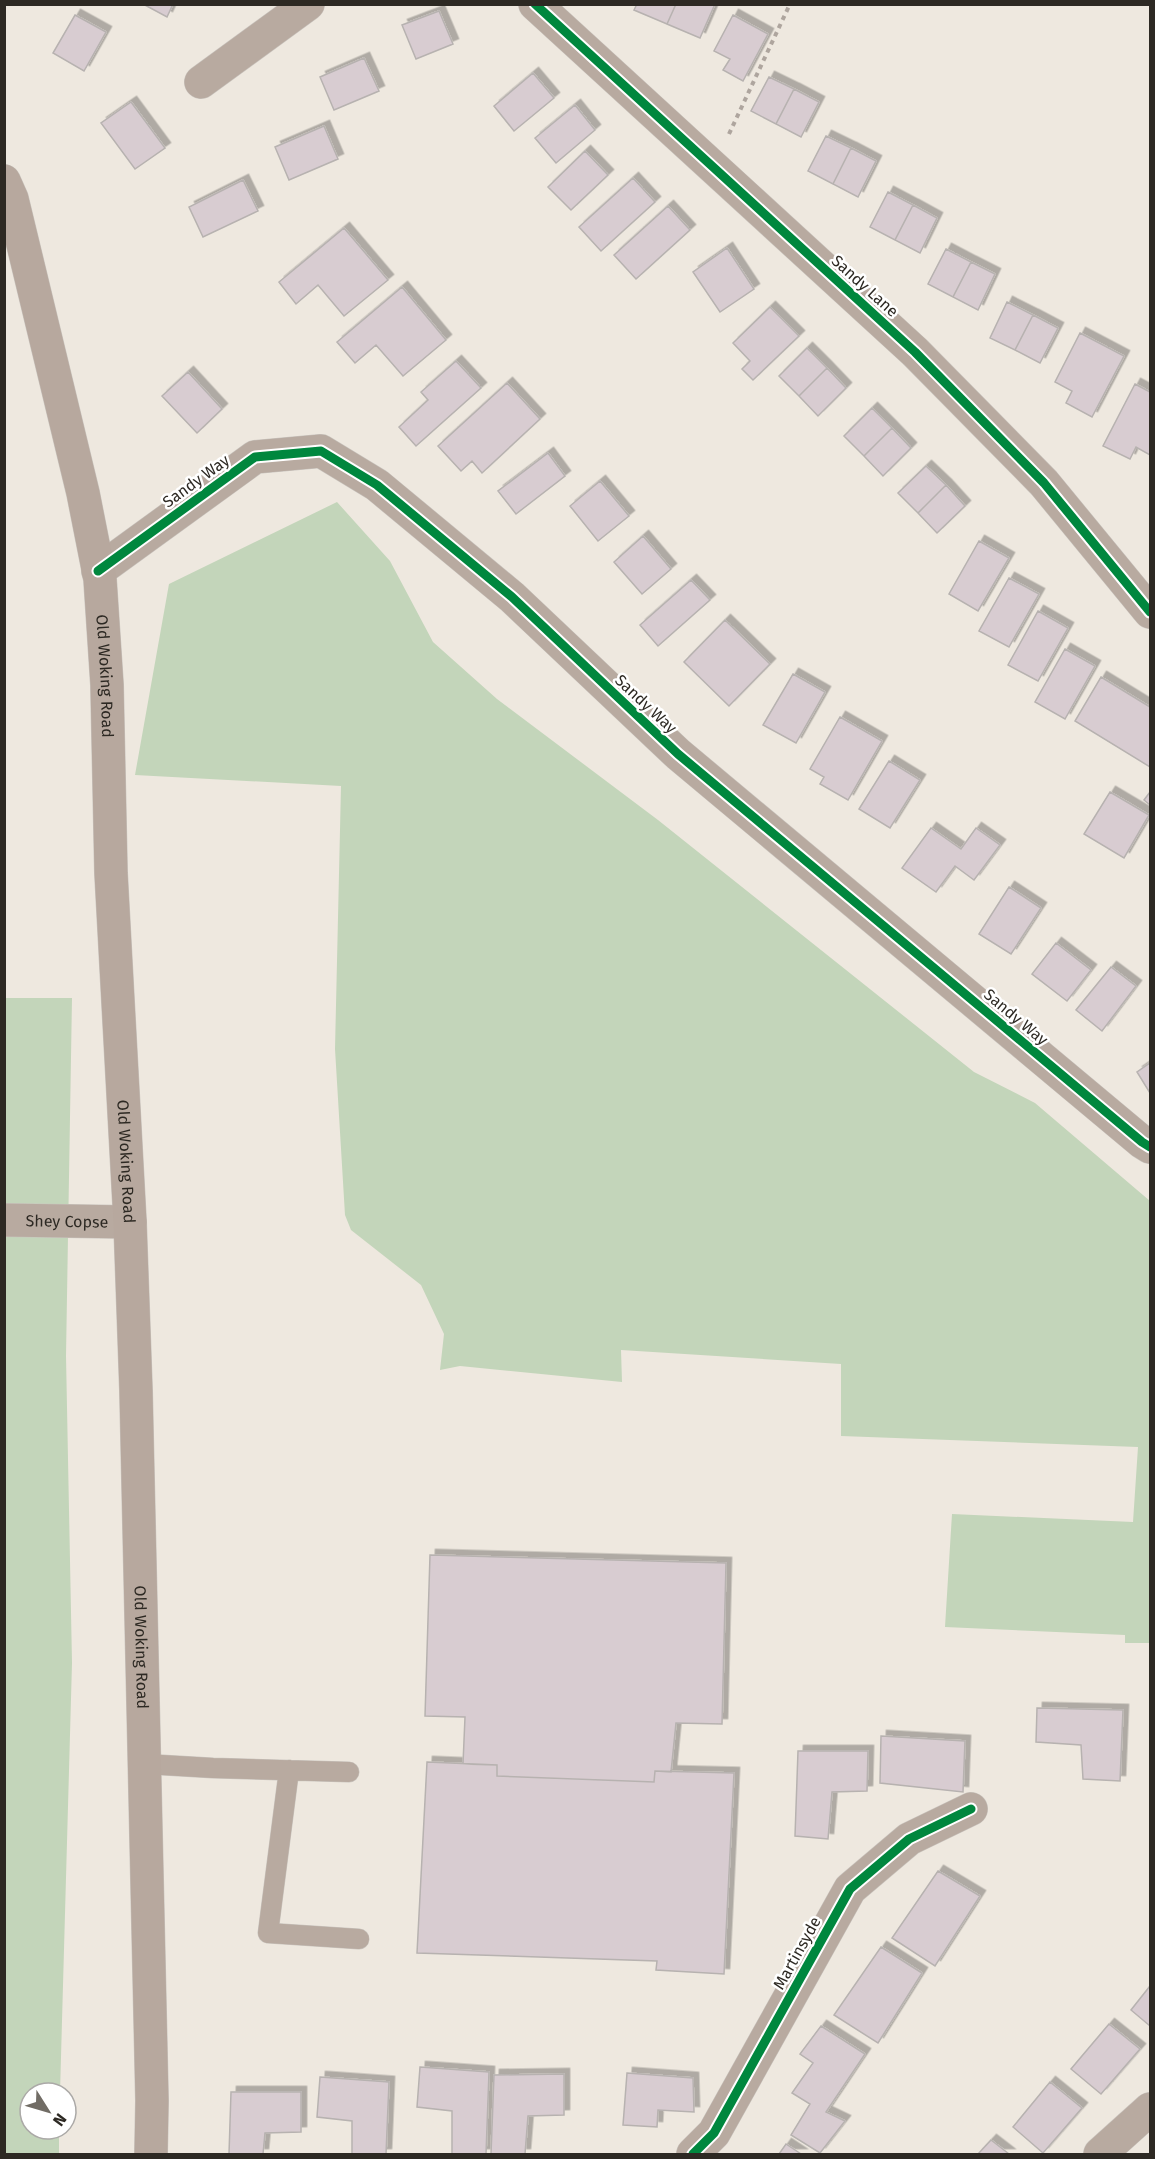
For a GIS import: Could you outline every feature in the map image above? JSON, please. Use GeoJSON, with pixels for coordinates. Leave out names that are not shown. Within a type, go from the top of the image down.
{"type":"FeatureCollection","features":[{"type":"Feature","properties":{"kind":"main road","name":"Old Woking Road"},"geometry":{"type":"LineString","coordinates":[[4,182],[12,199],[81,482],[98,571],[107,685],[111,873],[130,1222],[145,1764],[152,2090],[151,2154]]}},
{"type":"Feature","properties":{"kind":"street"},"geometry":{"type":"LineString","coordinates":[[201,82],[308,4]]}},
{"type":"Feature","properties":{"kind":"street","name":"Sandy Lane"},"geometry":{"type":"LineString","coordinates":[[535,4],[915,352],[1044,483],[1150,612]]}},
{"type":"Feature","properties":{"kind":"street","name":"Sandy Way"},"geometry":{"type":"LineString","coordinates":[[98,571],[255,457],[321,451],[377,485],[494,582],[678,754],[1150,1147]]}},
{"type":"Feature","properties":{"kind":"street","name":"Shey Copse"},"geometry":{"type":"LineString","coordinates":[[4,1220],[130,1222]]}},
{"type":"Feature","properties":{"kind":"street","name":"Martinsyde"},"geometry":{"type":"LineString","coordinates":[[693,2154],[714,2133],[850,1889],[909,1839],[971,1809]]}},
{"type":"Feature","properties":{"kind":"street"},"geometry":{"type":"LineString","coordinates":[[1100,2154],[1150,2109]]}},
{"type":"Feature","properties":{"kind":"lane"},"geometry":{"type":"LineString","coordinates":[[145,1764],[349,1772]]}},
{"type":"Feature","properties":{"kind":"lane"},"geometry":{"type":"LineString","coordinates":[[289,1770],[268,1933],[358,1939]]}},
{"type":"Feature","properties":{"kind":"path"},"geometry":{"type":"LineString","coordinates":[[713,167],[790,4]]}},
{"type":"Feature","properties":{"kind":"green space"},"geometry":{"type":"Polygon","coordinates":[[[337,502],[390,561],[433,642],[497,699],[658,820],[974,1072],[1035,1103],[1150,1201],[1150,1643],[1125,1643],[1125,1635],[945,1627],[952,1514],[1133,1522],[1138,1447],[841,1436],[841,1364],[621,1350],[622,1382],[460,1366],[440,1370],[444,1334],[421,1285],[351,1230],[345,1215],[335,1049],[341,786],[135,775],[169,584],[337,502]]]}},
{"type":"Feature","properties":{"kind":"green space"},"geometry":{"type":"Polygon","coordinates":[[[4,998],[72,998],[66,1356],[72,1663],[60,2081],[18,2081],[18,2141],[59,2141],[59,2154],[4,2154],[4,998]]]}},
{"type":"Feature","properties":{"kind":"building"},"geometry":{"type":"Polygon","coordinates":[[[143,4],[173,4],[167,17],[143,4]]]}},
{"type":"Feature","properties":{"kind":"building"},"geometry":{"type":"Polygon","coordinates":[[[637,4],[676,4],[667,24],[634,10],[637,4]]]}},
{"type":"Feature","properties":{"kind":"building"},"geometry":{"type":"Polygon","coordinates":[[[676,4],[715,4],[700,38],[667,24],[676,4]]]}},
{"type":"Feature","properties":{"kind":"building"},"geometry":{"type":"Polygon","coordinates":[[[439,11],[453,44],[416,59],[402,25],[439,11]]]}},
{"type":"Feature","properties":{"kind":"building"},"geometry":{"type":"Polygon","coordinates":[[[75,15],[106,32],[84,71],[53,53],[75,15]]]}},
{"type":"Feature","properties":{"kind":"building"},"geometry":{"type":"Polygon","coordinates":[[[733,15],[768,34],[743,81],[723,70],[730,59],[714,51],[733,15]]]}},
{"type":"Feature","properties":{"kind":"building"},"geometry":{"type":"Polygon","coordinates":[[[364,58],[379,91],[334,110],[320,77],[364,58]]]}},
{"type":"Feature","properties":{"kind":"building"},"geometry":{"type":"Polygon","coordinates":[[[533,73],[554,98],[514,131],[494,106],[533,73]]]}},
{"type":"Feature","properties":{"kind":"building"},"geometry":{"type":"Polygon","coordinates":[[[769,77],[794,89],[776,124],[751,111],[769,77]]]}},
{"type":"Feature","properties":{"kind":"building"},"geometry":{"type":"Polygon","coordinates":[[[794,89],[819,102],[801,137],[776,124],[794,89]]]}},
{"type":"Feature","properties":{"kind":"building"},"geometry":{"type":"Polygon","coordinates":[[[131,102],[165,148],[135,169],[101,123],[131,102]]]}},
{"type":"Feature","properties":{"kind":"building"},"geometry":{"type":"Polygon","coordinates":[[[575,105],[595,130],[556,163],[535,138],[575,105]]]}},
{"type":"Feature","properties":{"kind":"building"},"geometry":{"type":"Polygon","coordinates":[[[324,126],[338,159],[289,180],[275,147],[324,126]]]}},
{"type":"Feature","properties":{"kind":"building"},"geometry":{"type":"Polygon","coordinates":[[[826,136],[851,148],[833,184],[808,171],[826,136]]]}},
{"type":"Feature","properties":{"kind":"building"},"geometry":{"type":"Polygon","coordinates":[[[851,148],[876,161],[858,197],[833,184],[851,148]]]}},
{"type":"Feature","properties":{"kind":"building"},"geometry":{"type":"Polygon","coordinates":[[[585,151],[608,175],[571,210],[548,187],[585,151]]]}},
{"type":"Feature","properties":{"kind":"building"},"geometry":{"type":"Polygon","coordinates":[[[633,178],[655,202],[601,251],[579,227],[633,178]]]}},
{"type":"Feature","properties":{"kind":"building"},"geometry":{"type":"Polygon","coordinates":[[[243,180],[258,211],[203,237],[189,207],[243,180]]]}},
{"type":"Feature","properties":{"kind":"building"},"geometry":{"type":"Polygon","coordinates":[[[888,192],[913,205],[895,240],[870,227],[888,192]]]}},
{"type":"Feature","properties":{"kind":"building"},"geometry":{"type":"Polygon","coordinates":[[[913,205],[937,218],[920,253],[895,240],[913,205]]]}},
{"type":"Feature","properties":{"kind":"building"},"geometry":{"type":"Polygon","coordinates":[[[668,206],[690,230],[636,279],[614,255],[668,206]]]}},
{"type":"Feature","properties":{"kind":"building"},"geometry":{"type":"Polygon","coordinates":[[[344,228],[388,280],[344,316],[318,285],[296,304],[279,282],[344,228]]]}},
{"type":"Feature","properties":{"kind":"building"},"geometry":{"type":"Polygon","coordinates":[[[727,248],[754,289],[720,312],[693,272],[727,248]]]}},
{"type":"Feature","properties":{"kind":"building"},"geometry":{"type":"Polygon","coordinates":[[[946,249],[971,262],[953,297],[928,284],[946,249]]]}},
{"type":"Feature","properties":{"kind":"building"},"geometry":{"type":"Polygon","coordinates":[[[971,262],[995,274],[978,310],[953,297],[971,262]]]}},
{"type":"Feature","properties":{"kind":"building"},"geometry":{"type":"Polygon","coordinates":[[[402,287],[446,340],[403,376],[376,345],[355,363],[337,342],[402,287]]]}},
{"type":"Feature","properties":{"kind":"building"},"geometry":{"type":"Polygon","coordinates":[[[1007,302],[1033,315],[1015,350],[990,338],[1007,302]]]}},
{"type":"Feature","properties":{"kind":"building"},"geometry":{"type":"Polygon","coordinates":[[[770,307],[799,336],[753,380],[742,369],[750,361],[733,343],[770,307]]]}},
{"type":"Feature","properties":{"kind":"building"},"geometry":{"type":"Polygon","coordinates":[[[1033,315],[1058,328],[1040,363],[1015,350],[1033,315]]]}},
{"type":"Feature","properties":{"kind":"building"},"geometry":{"type":"Polygon","coordinates":[[[1080,333],[1124,356],[1092,417],[1066,403],[1072,391],[1055,382],[1080,333]]]}},
{"type":"Feature","properties":{"kind":"building"},"geometry":{"type":"Polygon","coordinates":[[[807,348],[827,368],[799,396],[779,376],[807,348]]]}},
{"type":"Feature","properties":{"kind":"building"},"geometry":{"type":"Polygon","coordinates":[[[456,361],[481,388],[416,446],[399,427],[428,400],[421,392],[456,361]]]}},
{"type":"Feature","properties":{"kind":"building"},"geometry":{"type":"Polygon","coordinates":[[[827,368],[846,388],[818,416],[799,396],[827,368]]]}},
{"type":"Feature","properties":{"kind":"building"},"geometry":{"type":"Polygon","coordinates":[[[188,372],[222,409],[197,433],[162,396],[188,372]]]}},
{"type":"Feature","properties":{"kind":"building"},"geometry":{"type":"Polygon","coordinates":[[[507,383],[540,419],[482,473],[472,461],[461,471],[438,446],[507,383]]]}},
{"type":"Feature","properties":{"kind":"building"},"geometry":{"type":"Polygon","coordinates":[[[1135,384],[1150,392],[1150,455],[1136,447],[1130,459],[1103,446],[1135,384]]]}},
{"type":"Feature","properties":{"kind":"building"},"geometry":{"type":"Polygon","coordinates":[[[872,408],[892,428],[864,456],[844,436],[872,408]]]}},
{"type":"Feature","properties":{"kind":"building"},"geometry":{"type":"Polygon","coordinates":[[[892,428],[911,448],[883,476],[864,456],[892,428]]]}},
{"type":"Feature","properties":{"kind":"building"},"geometry":{"type":"Polygon","coordinates":[[[548,453],[565,476],[516,514],[498,491],[548,453]]]}},
{"type":"Feature","properties":{"kind":"building"},"geometry":{"type":"Polygon","coordinates":[[[926,466],[946,485],[918,513],[898,493],[926,466]]]}},
{"type":"Feature","properties":{"kind":"building"},"geometry":{"type":"Polygon","coordinates":[[[600,481],[629,516],[598,541],[570,506],[600,481]]]}},
{"type":"Feature","properties":{"kind":"building"},"geometry":{"type":"Polygon","coordinates":[[[946,485],[965,506],[937,533],[918,513],[946,485]]]}},
{"type":"Feature","properties":{"kind":"building"},"geometry":{"type":"Polygon","coordinates":[[[643,536],[671,569],[642,594],[614,562],[643,536]]]}},
{"type":"Feature","properties":{"kind":"building"},"geometry":{"type":"Polygon","coordinates":[[[979,541],[1009,558],[978,611],[949,594],[979,541]]]}},
{"type":"Feature","properties":{"kind":"building"},"geometry":{"type":"Polygon","coordinates":[[[1009,578],[1039,594],[1009,647],[979,631],[1009,578]]]}},
{"type":"Feature","properties":{"kind":"building"},"geometry":{"type":"Polygon","coordinates":[[[691,580],[710,600],[658,646],[640,625],[691,580]]]}},
{"type":"Feature","properties":{"kind":"building"},"geometry":{"type":"Polygon","coordinates":[[[1038,611],[1068,628],[1038,681],[1008,665],[1038,611]]]}},
{"type":"Feature","properties":{"kind":"building"},"geometry":{"type":"Polygon","coordinates":[[[725,620],[770,664],[729,706],[684,662],[725,620]]]}},
{"type":"Feature","properties":{"kind":"building"},"geometry":{"type":"Polygon","coordinates":[[[1065,649],[1095,666],[1065,719],[1035,702],[1065,649]]]}},
{"type":"Feature","properties":{"kind":"building"},"geometry":{"type":"Polygon","coordinates":[[[793,674],[825,692],[796,743],[763,725],[793,674]]]}},
{"type":"Feature","properties":{"kind":"building"},"geometry":{"type":"Polygon","coordinates":[[[1101,677],[1150,707],[1150,767],[1075,721],[1101,677]]]}},
{"type":"Feature","properties":{"kind":"building"},"geometry":{"type":"Polygon","coordinates":[[[840,717],[882,741],[848,800],[820,784],[824,777],[810,769],[840,717]]]}},
{"type":"Feature","properties":{"kind":"building"},"geometry":{"type":"Polygon","coordinates":[[[889,761],[920,780],[890,828],[859,809],[889,761]]]}},
{"type":"Feature","properties":{"kind":"building"},"geometry":{"type":"Polygon","coordinates":[[[1110,792],[1149,815],[1124,858],[1084,834],[1110,792]]]}},
{"type":"Feature","properties":{"kind":"building"},"geometry":{"type":"Polygon","coordinates":[[[1150,792],[1150,805],[1144,800],[1150,792]]]}},
{"type":"Feature","properties":{"kind":"building"},"geometry":{"type":"Polygon","coordinates":[[[931,828],[961,849],[976,828],[1000,845],[974,880],[955,866],[936,892],[902,868],[931,828]]]}},
{"type":"Feature","properties":{"kind":"building"},"geometry":{"type":"Polygon","coordinates":[[[1009,887],[1041,908],[1011,954],[979,934],[1009,887]]]}},
{"type":"Feature","properties":{"kind":"building"},"geometry":{"type":"Polygon","coordinates":[[[1056,943],[1091,970],[1067,1001],[1032,974],[1056,943]]]}},
{"type":"Feature","properties":{"kind":"building"},"geometry":{"type":"Polygon","coordinates":[[[1111,967],[1136,986],[1102,1031],[1076,1010],[1111,967]]]}},
{"type":"Feature","properties":{"kind":"building"},"geometry":{"type":"Polygon","coordinates":[[[1150,1063],[1150,1093],[1137,1072],[1150,1063]]]}},
{"type":"Feature","properties":{"kind":"building"},"geometry":{"type":"Polygon","coordinates":[[[430,1555],[726,1563],[722,1724],[676,1723],[671,1772],[655,1771],[654,1782],[497,1776],[497,1765],[463,1764],[465,1717],[425,1716],[430,1555]]]}},
{"type":"Feature","properties":{"kind":"building"},"geometry":{"type":"Polygon","coordinates":[[[1037,1708],[1123,1710],[1120,1781],[1083,1779],[1081,1745],[1036,1742],[1037,1708]]]}},
{"type":"Feature","properties":{"kind":"building"},"geometry":{"type":"Polygon","coordinates":[[[881,1736],[965,1741],[963,1792],[880,1783],[881,1736]]]}},
{"type":"Feature","properties":{"kind":"building"},"geometry":{"type":"Polygon","coordinates":[[[798,1751],[868,1751],[867,1791],[832,1792],[828,1839],[795,1836],[798,1751]]]}},
{"type":"Feature","properties":{"kind":"building"},"geometry":{"type":"Polygon","coordinates":[[[427,1762],[497,1765],[497,1776],[654,1782],[655,1771],[734,1773],[724,1974],[656,1970],[657,1961],[417,1953],[427,1762]]]}},
{"type":"Feature","properties":{"kind":"building"},"geometry":{"type":"Polygon","coordinates":[[[938,1871],[980,1896],[935,1966],[892,1938],[938,1871]]]}},
{"type":"Feature","properties":{"kind":"building"},"geometry":{"type":"Polygon","coordinates":[[[881,1947],[922,1973],[878,2043],[834,2015],[881,1947]]]}},
{"type":"Feature","properties":{"kind":"building"},"geometry":{"type":"Polygon","coordinates":[[[1150,1986],[1150,2026],[1131,2010],[1150,1986]]]}},
{"type":"Feature","properties":{"kind":"building"},"geometry":{"type":"Polygon","coordinates":[[[1109,2024],[1140,2049],[1101,2094],[1071,2069],[1109,2024]]]}},
{"type":"Feature","properties":{"kind":"building"},"geometry":{"type":"Polygon","coordinates":[[[821,2026],[865,2054],[826,2112],[845,2121],[820,2153],[791,2135],[810,2104],[792,2093],[813,2063],[800,2054],[821,2026]]]}},
{"type":"Feature","properties":{"kind":"building"},"geometry":{"type":"Polygon","coordinates":[[[420,2067],[489,2072],[486,2154],[452,2154],[452,2111],[417,2107],[420,2067]]]}},
{"type":"Feature","properties":{"kind":"building"},"geometry":{"type":"Polygon","coordinates":[[[627,2073],[693,2078],[694,2112],[658,2110],[657,2127],[623,2125],[627,2073]]]}},
{"type":"Feature","properties":{"kind":"building"},"geometry":{"type":"Polygon","coordinates":[[[564,2074],[564,2115],[528,2116],[525,2154],[491,2154],[494,2075],[564,2074]]]}},
{"type":"Feature","properties":{"kind":"building"},"geometry":{"type":"Polygon","coordinates":[[[320,2077],[389,2082],[386,2154],[352,2154],[352,2121],[317,2117],[320,2077]]]}},
{"type":"Feature","properties":{"kind":"building"},"geometry":{"type":"Polygon","coordinates":[[[1050,2082],[1082,2108],[1043,2153],[1013,2127],[1050,2082]]]}},
{"type":"Feature","properties":{"kind":"building"},"geometry":{"type":"Polygon","coordinates":[[[231,2092],[301,2092],[301,2132],[265,2133],[263,2154],[229,2154],[231,2092]]]}},
{"type":"Feature","properties":{"kind":"building"},"geometry":{"type":"Polygon","coordinates":[[[991,2140],[1009,2154],[978,2154],[991,2140]]]}},
{"type":"Feature","properties":{"kind":"building"},"geometry":{"type":"Polygon","coordinates":[[[786,2144],[801,2154],[779,2154],[786,2144]]]}},
{"type":"Feature","properties":{"kind":"cycle path"},"geometry":{"type":"LineString","coordinates":[[535,4],[915,352],[1044,483],[1150,612]]}},
{"type":"Feature","properties":{"kind":"cycle path"},"geometry":{"type":"LineString","coordinates":[[98,571],[255,457],[321,451],[377,485],[512,597],[678,754],[1150,1147]]}},
{"type":"Feature","properties":{"kind":"cycle path"},"geometry":{"type":"LineString","coordinates":[[693,2154],[714,2133],[850,1889],[909,1839],[971,1809]]}}]}
